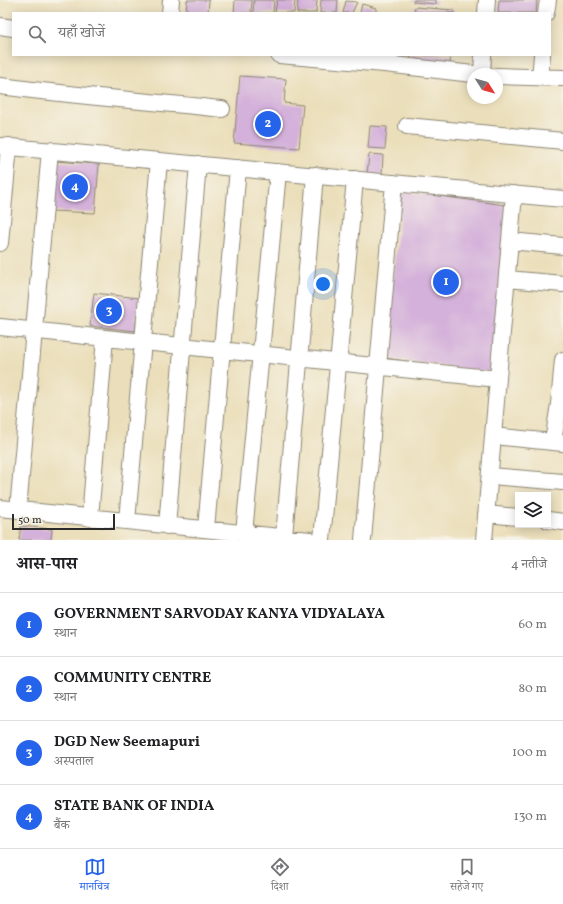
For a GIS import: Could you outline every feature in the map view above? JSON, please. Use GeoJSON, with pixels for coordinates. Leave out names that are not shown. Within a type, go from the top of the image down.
{"type":"FeatureCollection","features":[{"type":"Feature","properties":{"kind":"street"},"geometry":{"type":"LineString","coordinates":[[170,12],[171,0]]}},
{"type":"Feature","properties":{"kind":"street"},"geometry":{"type":"LineString","coordinates":[[486,12],[487,0]]}},
{"type":"Feature","properties":{"kind":"street"},"geometry":{"type":"LineString","coordinates":[[546,12],[548,0]]}},
{"type":"Feature","properties":{"kind":"street"},"geometry":{"type":"LineString","coordinates":[[0,26],[12,28]]}},
{"type":"Feature","properties":{"kind":"street"},"geometry":{"type":"LineString","coordinates":[[291,56],[385,64],[467,73]]}},
{"type":"Feature","properties":{"kind":"street"},"geometry":{"type":"LineString","coordinates":[[482,68],[483,56]]}},
{"type":"Feature","properties":{"kind":"street"},"geometry":{"type":"LineString","coordinates":[[540,77],[542,56]]}},
{"type":"Feature","properties":{"kind":"street"},"geometry":{"type":"LineString","coordinates":[[503,76],[563,78]]}},
{"type":"Feature","properties":{"kind":"street"},"geometry":{"type":"LineString","coordinates":[[0,86],[56,94],[92,96],[222,109]]}},
{"type":"Feature","properties":{"kind":"street"},"geometry":{"type":"LineString","coordinates":[[407,126],[563,141]]}},
{"type":"Feature","properties":{"kind":"street"},"geometry":{"type":"LineString","coordinates":[[0,243],[4,146],[563,199]]}},
{"type":"Feature","properties":{"kind":"street"},"geometry":{"type":"LineString","coordinates":[[18,510],[50,150]]}},
{"type":"Feature","properties":{"kind":"street"},"geometry":{"type":"LineString","coordinates":[[127,522],[160,161]]}},
{"type":"Feature","properties":{"kind":"street"},"geometry":{"type":"LineString","coordinates":[[167,526],[198,164]]}},
{"type":"Feature","properties":{"kind":"street"},"geometry":{"type":"LineString","coordinates":[[206,529],[238,168]]}},
{"type":"Feature","properties":{"kind":"street"},"geometry":{"type":"LineString","coordinates":[[244,533],[278,172]]}},
{"type":"Feature","properties":{"kind":"street"},"geometry":{"type":"LineString","coordinates":[[284,537],[315,175]]}},
{"type":"Feature","properties":{"kind":"street"},"geometry":{"type":"LineString","coordinates":[[322,540],[355,179]]}},
{"type":"Feature","properties":{"kind":"street"},"geometry":{"type":"LineString","coordinates":[[363,540],[394,183]]}},
{"type":"Feature","properties":{"kind":"street"},"geometry":{"type":"LineString","coordinates":[[484,540],[514,194]]}},
{"type":"Feature","properties":{"kind":"street"},"geometry":{"type":"LineString","coordinates":[[510,241],[563,246]]}},
{"type":"Feature","properties":{"kind":"street"},"geometry":{"type":"LineString","coordinates":[[507,279],[563,284]]}},
{"type":"Feature","properties":{"kind":"street"},"geometry":{"type":"LineString","coordinates":[[0,327],[498,379]]}},
{"type":"Feature","properties":{"kind":"street"},"geometry":{"type":"LineString","coordinates":[[90,518],[105,338]]}},
{"type":"Feature","properties":{"kind":"street"},"geometry":{"type":"LineString","coordinates":[[493,436],[558,443],[563,365]]}},
{"type":"Feature","properties":{"kind":"street"},"geometry":{"type":"LineString","coordinates":[[490,476],[563,482]]}},
{"type":"Feature","properties":{"kind":"street"},"geometry":{"type":"LineString","coordinates":[[0,508],[310,540]]}},
{"type":"Feature","properties":{"kind":"street"},"geometry":{"type":"LineString","coordinates":[[486,514],[515,517]]}},
{"type":"Feature","properties":{"kind":"street"},"geometry":{"type":"LineString","coordinates":[[551,520],[563,522]]}},
{"type":"Feature","properties":{"kind":"building"},"geometry":{"type":"Polygon","coordinates":[[[187,0],[209,0],[208,12],[186,12],[187,0]]]}},
{"type":"Feature","properties":{"kind":"building"},"geometry":{"type":"Polygon","coordinates":[[[235,0],[252,0],[251,12],[234,12],[235,0]]]}},
{"type":"Feature","properties":{"kind":"building"},"geometry":{"type":"Polygon","coordinates":[[[254,0],[274,0],[273,12],[253,12],[254,0]]]}},
{"type":"Feature","properties":{"kind":"building"},"geometry":{"type":"Polygon","coordinates":[[[277,0],[295,0],[294,12],[275,12],[277,0]]]}},
{"type":"Feature","properties":{"kind":"building"},"geometry":{"type":"Polygon","coordinates":[[[298,0],[317,0],[316,12],[297,12],[298,0]]]}},
{"type":"Feature","properties":{"kind":"building"},"geometry":{"type":"Polygon","coordinates":[[[321,0],[338,0],[337,12],[320,12],[321,0]]]}},
{"type":"Feature","properties":{"kind":"building"},"geometry":{"type":"Polygon","coordinates":[[[414,0],[436,0],[436,4],[413,2],[414,0]]]}},
{"type":"Feature","properties":{"kind":"building"},"geometry":{"type":"Polygon","coordinates":[[[499,0],[537,0],[536,12],[498,12],[499,0]]]}},
{"type":"Feature","properties":{"kind":"building"},"geometry":{"type":"Polygon","coordinates":[[[346,1],[357,2],[352,12],[343,12],[346,1]]]}},
{"type":"Feature","properties":{"kind":"building"},"geometry":{"type":"Polygon","coordinates":[[[362,4],[376,8],[376,12],[360,12],[362,4]]]}},
{"type":"Feature","properties":{"kind":"building"},"geometry":{"type":"Polygon","coordinates":[[[415,7],[454,10],[454,12],[414,12],[415,7]]]}},
{"type":"Feature","properties":{"kind":"building"},"geometry":{"type":"Polygon","coordinates":[[[411,56],[451,56],[450,63],[410,60],[411,56]]]}},
{"type":"Feature","properties":{"kind":"building"},"geometry":{"type":"Polygon","coordinates":[[[240,76],[286,79],[284,103],[303,105],[299,148],[234,143],[240,76]]]}},
{"type":"Feature","properties":{"kind":"building"},"geometry":{"type":"Polygon","coordinates":[[[370,126],[387,127],[385,149],[368,148],[370,126]]]}},
{"type":"Feature","properties":{"kind":"building"},"geometry":{"type":"Polygon","coordinates":[[[369,154],[383,155],[382,176],[367,175],[369,154]]]}},
{"type":"Feature","properties":{"kind":"building"},"geometry":{"type":"Polygon","coordinates":[[[54,161],[99,164],[95,213],[51,211],[54,161]]]}},
{"type":"Feature","properties":{"kind":"building"},"geometry":{"type":"Polygon","coordinates":[[[402,191],[506,205],[494,373],[384,358],[402,191]]]}},
{"type":"Feature","properties":{"kind":"building"},"geometry":{"type":"Polygon","coordinates":[[[94,293],[139,298],[135,331],[90,326],[94,293]]]}},
{"type":"Feature","properties":{"kind":"building"},"geometry":{"type":"Polygon","coordinates":[[[21,526],[52,529],[51,540],[19,540],[21,526]]]}},
{"type":"Feature","properties":{"kind":"place","name":"COMMUNITY CENTRE"},"geometry":{"type":"Point","coordinates":[268,124]}},
{"type":"Feature","properties":{"kind":"place","name":"STATE BANK OF INDIA"},"geometry":{"type":"Point","coordinates":[75,187]}},
{"type":"Feature","properties":{"kind":"place","name":"GOVERNMENT SARVODAY KANYA VIDYALAYA"},"geometry":{"type":"Point","coordinates":[446,282]}},
{"type":"Feature","properties":{"kind":"place","name":"DGD New Seemapuri"},"geometry":{"type":"Point","coordinates":[109,311]}}]}
